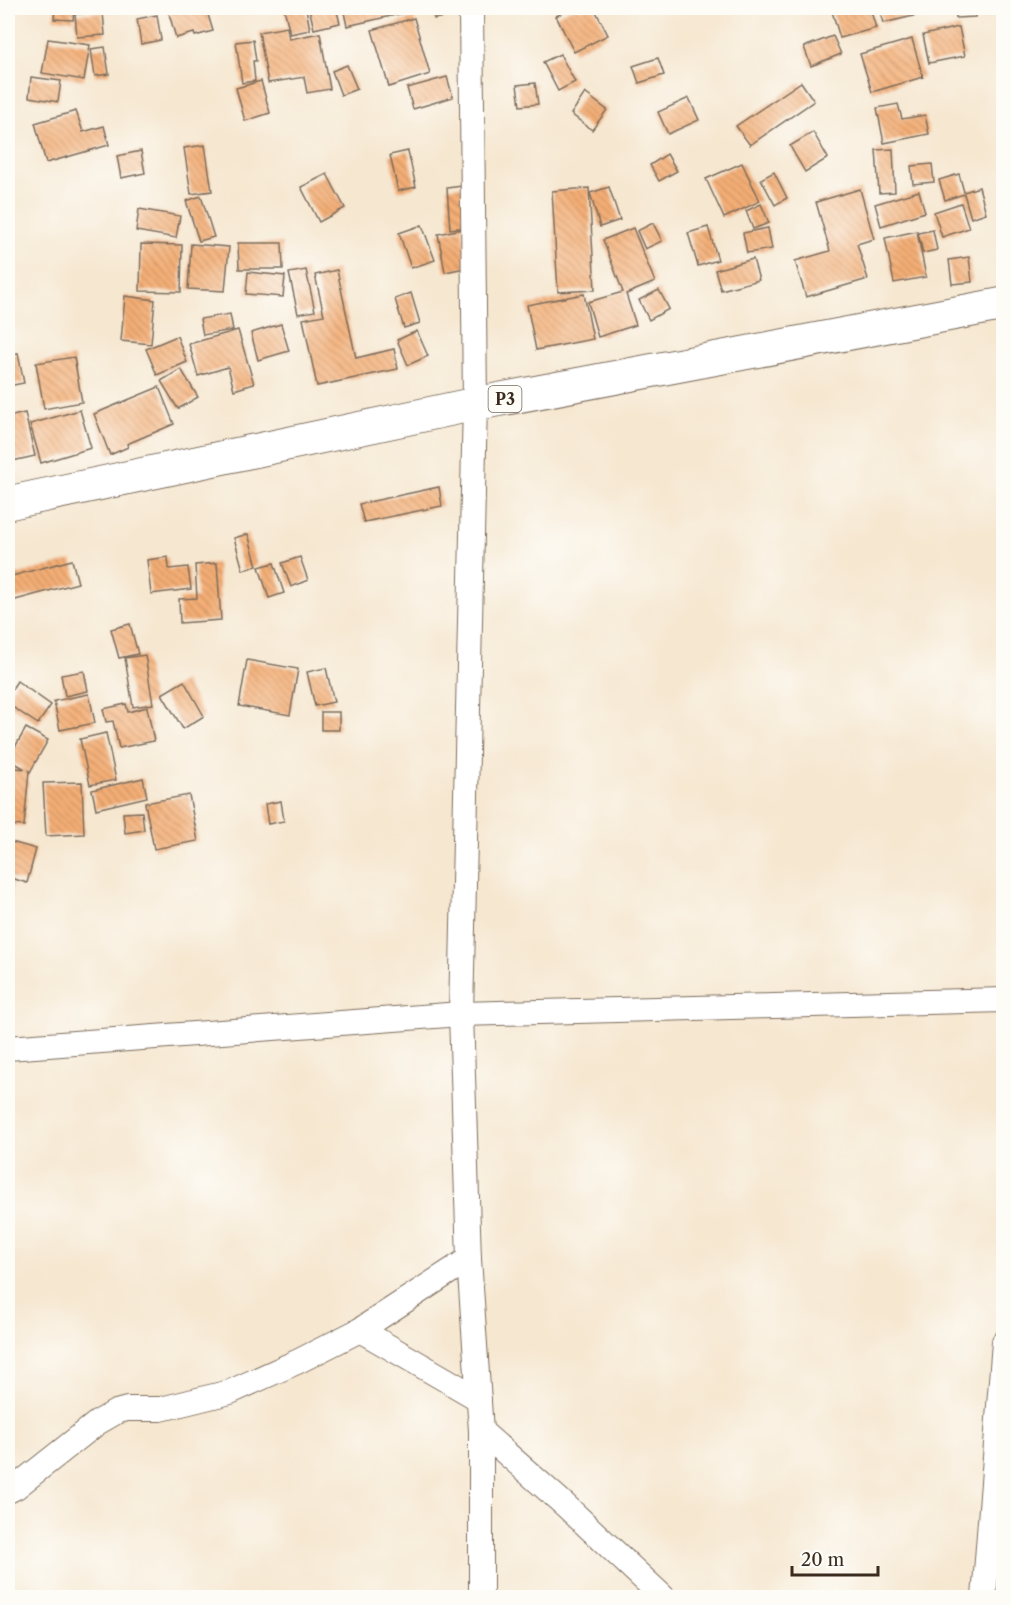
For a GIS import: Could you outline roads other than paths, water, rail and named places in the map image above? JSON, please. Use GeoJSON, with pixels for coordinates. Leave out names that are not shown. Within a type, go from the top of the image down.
{"type":"FeatureCollection","features":[{"type":"Feature","properties":{"kind":"main road","name":"P3"},"geometry":{"type":"LineString","coordinates":[[8,503],[475,405],[1004,304]]}},
{"type":"Feature","properties":{"kind":"street"},"geometry":{"type":"LineString","coordinates":[[472,8],[475,405],[462,1014],[470,1259],[481,1431],[481,1598]]}},
{"type":"Feature","properties":{"kind":"street"},"geometry":{"type":"LineString","coordinates":[[8,1048],[462,1014],[1004,1000]]}},
{"type":"Feature","properties":{"kind":"street"},"geometry":{"type":"LineString","coordinates":[[8,1491],[97,1423],[116,1413],[127,1409],[161,1409],[230,1392],[360,1330],[470,1259]]}},
{"type":"Feature","properties":{"kind":"street"},"geometry":{"type":"LineString","coordinates":[[360,1330],[479,1399]]}},
{"type":"Feature","properties":{"kind":"street"},"geometry":{"type":"LineString","coordinates":[[984,1598],[1004,1342]]}},
{"type":"Feature","properties":{"kind":"street"},"geometry":{"type":"LineString","coordinates":[[481,1431],[566,1506],[664,1598]]}}]}
